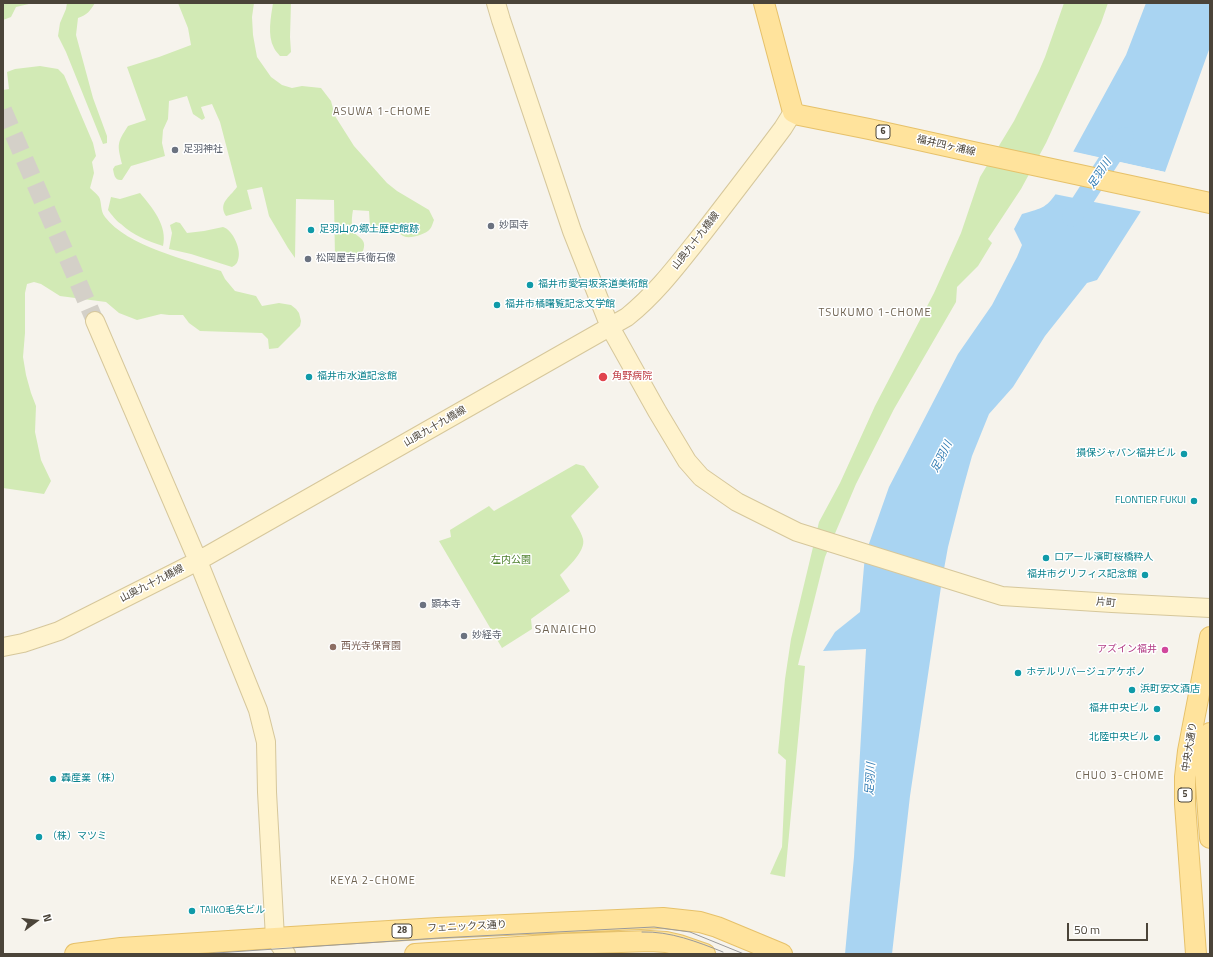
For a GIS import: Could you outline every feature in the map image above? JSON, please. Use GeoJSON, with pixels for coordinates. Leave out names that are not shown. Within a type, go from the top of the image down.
{"type":"FeatureCollection","features":[{"type":"Feature","properties":{"kind":"main road"},"geometry":{"type":"LineString","coordinates":[[764,3],[793,112]]}},
{"type":"Feature","properties":{"kind":"main road","name":"福井四ヶ浦線"},"geometry":{"type":"LineString","coordinates":[[793,112],[799,115],[1207,202]]}},
{"type":"Feature","properties":{"kind":"main road","name":"中央大通り"},"geometry":{"type":"LineString","coordinates":[[1196,954],[1185,804],[1185,777],[1188,751],[1210,637]]}},
{"type":"Feature","properties":{"kind":"main road","name":"中央大通り"},"geometry":{"type":"LineString","coordinates":[[1210,733],[1205,771],[1210,838]]}},
{"type":"Feature","properties":{"kind":"main road","name":"フェニックス通り"},"geometry":{"type":"LineString","coordinates":[[75,954],[120,948],[280,946],[438,928],[647,918],[678,918],[700,922],[727,931],[782,954]]}},
{"type":"Feature","properties":{"kind":"main road"},"geometry":{"type":"LineString","coordinates":[[416,954],[563,944],[650,941],[679,945],[705,954]]}},
{"type":"Feature","properties":{"kind":"street","name":"片町"},"geometry":{"type":"LineString","coordinates":[[496,3],[572,231],[610,327],[687,460],[701,477],[737,502],[797,532],[1002,596],[1112,604],[1210,608]]}},
{"type":"Feature","properties":{"kind":"street","name":"山奥九十九橋線"},"geometry":{"type":"LineString","coordinates":[[3,647],[23,643],[59,631],[198,562],[610,327],[640,307],[673,270],[783,128],[793,112]]}},
{"type":"Feature","properties":{"kind":"street"},"geometry":{"type":"LineString","coordinates":[[95,321],[198,562],[258,710],[266,742],[267,800],[280,946]]}},
{"type":"Feature","properties":{"kind":"green space"},"geometry":{"type":"Polygon","coordinates":[[[3,3],[33,3],[16,7],[11,17],[3,20],[3,3]]]}},
{"type":"Feature","properties":{"kind":"green space"},"geometry":{"type":"Polygon","coordinates":[[[67,3],[95,3],[84,16],[78,18],[76,35],[93,98],[107,136],[107,143],[103,144],[66,52],[58,36],[60,23],[67,3]]]}},
{"type":"Feature","properties":{"kind":"green space"},"geometry":{"type":"Polygon","coordinates":[[[178,3],[254,3],[252,17],[253,35],[257,57],[271,77],[282,85],[292,88],[302,86],[321,88],[331,101],[335,116],[354,146],[387,183],[397,191],[429,210],[434,220],[430,229],[422,234],[409,237],[403,236],[396,230],[375,230],[370,227],[369,211],[353,210],[352,227],[355,233],[364,242],[363,251],[359,257],[355,258],[335,258],[334,200],[296,199],[295,258],[269,216],[262,187],[247,190],[252,209],[226,216],[223,208],[224,204],[237,187],[220,122],[212,104],[201,107],[205,118],[202,120],[193,114],[187,96],[169,101],[168,119],[163,130],[162,143],[165,156],[131,166],[122,180],[116,179],[113,169],[115,166],[122,164],[119,144],[122,136],[128,126],[146,120],[127,67],[191,45],[188,28],[178,3]]]}},
{"type":"Feature","properties":{"kind":"green space"},"geometry":{"type":"Polygon","coordinates":[[[273,3],[291,3],[291,52],[287,56],[280,56],[272,43],[270,26],[273,3]]]}},
{"type":"Feature","properties":{"kind":"green space"},"geometry":{"type":"Polygon","coordinates":[[[1064,3],[1108,3],[1101,23],[1046,143],[1021,189],[988,239],[992,243],[978,266],[957,287],[956,302],[894,409],[856,484],[825,557],[798,665],[805,666],[785,877],[770,874],[782,847],[786,760],[778,753],[785,679],[791,639],[819,522],[840,483],[875,406],[934,293],[961,233],[980,177],[1014,121],[1039,71],[1064,3]]]}},
{"type":"Feature","properties":{"kind":"green space"},"geometry":{"type":"Polygon","coordinates":[[[40,66],[58,69],[64,75],[93,143],[96,156],[92,162],[94,173],[90,188],[99,197],[103,215],[115,227],[142,244],[158,251],[221,271],[225,279],[235,291],[256,296],[262,306],[279,303],[291,305],[299,313],[301,321],[300,326],[278,348],[269,349],[268,339],[262,333],[200,331],[189,323],[183,315],[161,314],[137,320],[119,313],[106,302],[60,296],[41,284],[34,282],[27,284],[25,293],[25,333],[23,357],[26,375],[36,406],[35,432],[41,460],[51,481],[44,494],[3,488],[3,90],[9,89],[7,72],[15,69],[40,66]]]}},
{"type":"Feature","properties":{"kind":"green space"},"geometry":{"type":"Polygon","coordinates":[[[140,193],[158,217],[163,231],[163,246],[146,240],[130,231],[117,221],[108,210],[111,197],[120,199],[140,193]]]}},
{"type":"Feature","properties":{"kind":"green space"},"geometry":{"type":"Polygon","coordinates":[[[176,222],[180,223],[187,233],[223,227],[227,229],[233,236],[238,246],[238,261],[232,267],[191,254],[169,249],[172,233],[170,225],[176,222]]]}},
{"type":"Feature","properties":{"kind":"green space","name":"左内公園"},"geometry":{"type":"Polygon","coordinates":[[[576,464],[584,466],[599,487],[571,516],[581,533],[583,544],[579,554],[560,575],[570,591],[531,619],[532,629],[502,648],[439,541],[451,537],[450,530],[489,506],[494,511],[576,464]]]}},
{"type":"Feature","properties":{"kind":"water"},"geometry":{"type":"Polygon","coordinates":[[[1146,3],[1210,3],[1210,47],[1165,172],[1073,152],[1126,55],[1146,3]]]}},
{"type":"Feature","properties":{"kind":"water"},"geometry":{"type":"Polygon","coordinates":[[[1059,189],[1145,205],[1097,280],[1087,283],[1045,336],[1013,387],[989,414],[972,456],[948,547],[942,580],[910,796],[892,954],[845,954],[854,857],[866,649],[823,651],[835,632],[860,612],[865,555],[889,487],[958,354],[992,305],[1017,257],[1022,245],[1014,229],[1022,214],[1048,204],[1059,189]]]}},
{"type":"Feature","properties":{"kind":"pier"},"geometry":{"type":"Polygon","coordinates":[[[1071,151],[1167,172],[1165,174],[1073,154],[1071,151]]]}},
{"type":"Feature","properties":{"kind":"pier"},"geometry":{"type":"Polygon","coordinates":[[[1058,187],[1145,203],[1147,205],[1142,212],[1054,194],[1058,187]]]}},
{"type":"Feature","properties":{"kind":"waterway","name":"足羽川"},"geometry":{"type":"LineString","coordinates":[[1072,217],[1124,137]]}},
{"type":"Feature","properties":{"kind":"tunnel"},"geometry":{"type":"LineString","coordinates":[[3,110],[95,321]]}},
{"type":"Feature","properties":{"kind":"tram line"},"geometry":{"type":"LineString","coordinates":[[201,954],[439,938],[654,927],[690,932],[744,954]]}},
{"type":"Feature","properties":{"kind":"tram line"},"geometry":{"type":"LineString","coordinates":[[642,932],[673,935],[723,952]]}},
{"type":"Feature","properties":{"kind":"place","name":"足羽神社"},"geometry":{"type":"Point","coordinates":[175,150]}},
{"type":"Feature","properties":{"kind":"place","name":"妙国寺"},"geometry":{"type":"Point","coordinates":[491,226]}},
{"type":"Feature","properties":{"kind":"place","name":"足羽山の郷土歴史館跡"},"geometry":{"type":"Point","coordinates":[311,230]}},
{"type":"Feature","properties":{"kind":"place","name":"松岡屋吉兵衛石像"},"geometry":{"type":"Point","coordinates":[308,259]}},
{"type":"Feature","properties":{"kind":"place","name":"福井市愛宕坂茶道美術館"},"geometry":{"type":"Point","coordinates":[530,285]}},
{"type":"Feature","properties":{"kind":"place","name":"福井市橘曙覧記念文学館"},"geometry":{"type":"Point","coordinates":[497,305]}},
{"type":"Feature","properties":{"kind":"place","name":"福井市水道記念館"},"geometry":{"type":"Point","coordinates":[309,377]}},
{"type":"Feature","properties":{"kind":"place","name":"角野病院"},"geometry":{"type":"Point","coordinates":[603,377]}},
{"type":"Feature","properties":{"kind":"place","name":"損保ジャパン福井ビル"},"geometry":{"type":"Point","coordinates":[1184,454]}},
{"type":"Feature","properties":{"kind":"place","name":"FLONTIER FUKUI"},"geometry":{"type":"Point","coordinates":[1194,501]}},
{"type":"Feature","properties":{"kind":"place","name":"ロアール濱町桜橋粋人"},"geometry":{"type":"Point","coordinates":[1046,558]}},
{"type":"Feature","properties":{"kind":"place","name":"福井市グリフィス記念館"},"geometry":{"type":"Point","coordinates":[1145,575]}},
{"type":"Feature","properties":{"kind":"place","name":"顕本寺"},"geometry":{"type":"Point","coordinates":[423,605]}},
{"type":"Feature","properties":{"kind":"place","name":"妙経寺"},"geometry":{"type":"Point","coordinates":[464,636]}},
{"type":"Feature","properties":{"kind":"place","name":"西光寺保育園"},"geometry":{"type":"Point","coordinates":[333,647]}},
{"type":"Feature","properties":{"kind":"place","name":"アズイン福井"},"geometry":{"type":"Point","coordinates":[1165,650]}},
{"type":"Feature","properties":{"kind":"place","name":"ホテルリバージュアケボノ"},"geometry":{"type":"Point","coordinates":[1018,673]}},
{"type":"Feature","properties":{"kind":"place","name":"浜町安文酒店"},"geometry":{"type":"Point","coordinates":[1132,690]}},
{"type":"Feature","properties":{"kind":"place","name":"福井中央ビル"},"geometry":{"type":"Point","coordinates":[1157,709]}},
{"type":"Feature","properties":{"kind":"place","name":"北陸中央ビル"},"geometry":{"type":"Point","coordinates":[1157,738]}},
{"type":"Feature","properties":{"kind":"place","name":"轟産業（株）"},"geometry":{"type":"Point","coordinates":[53,779]}},
{"type":"Feature","properties":{"kind":"place","name":"（株）マツミ"},"geometry":{"type":"Point","coordinates":[39,837]}},
{"type":"Feature","properties":{"kind":"place","name":"TAIKO毛矢ビル"},"geometry":{"type":"Point","coordinates":[192,911]}},
{"type":"Feature","properties":{"kind":"district","name":"ASUWA 1-CHOME"},"geometry":{"type":"Point","coordinates":[382,112]}},
{"type":"Feature","properties":{"kind":"district","name":"TSUKUMO 1-CHOME"},"geometry":{"type":"Point","coordinates":[875,313]}},
{"type":"Feature","properties":{"kind":"district","name":"SANAICHO"},"geometry":{"type":"Point","coordinates":[566,630]}},
{"type":"Feature","properties":{"kind":"district","name":"CHUO 3-CHOME"},"geometry":{"type":"Point","coordinates":[1120,776]}},
{"type":"Feature","properties":{"kind":"district","name":"KEYA 2-CHOME"},"geometry":{"type":"Point","coordinates":[373,881]}}]}
